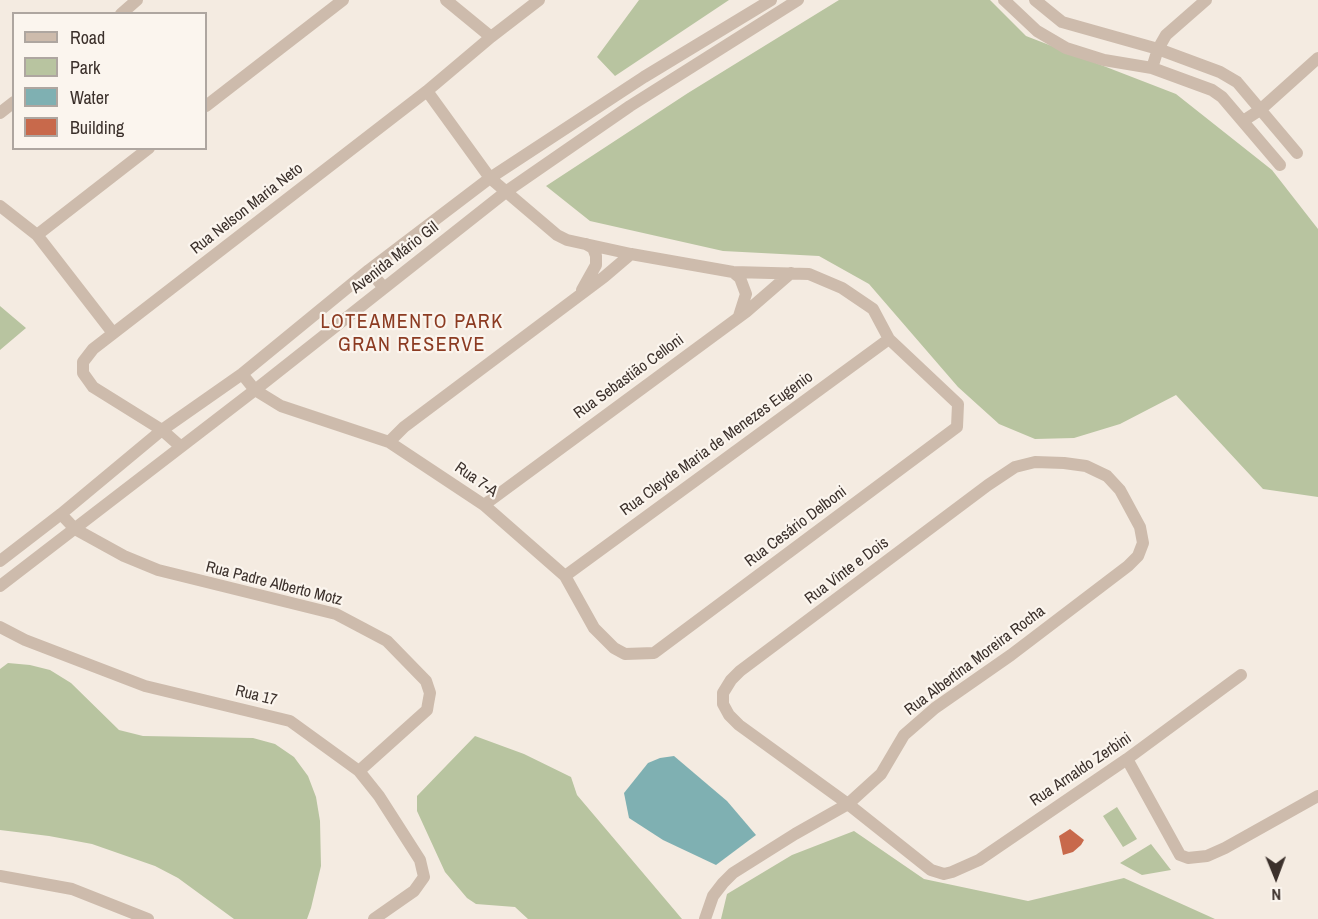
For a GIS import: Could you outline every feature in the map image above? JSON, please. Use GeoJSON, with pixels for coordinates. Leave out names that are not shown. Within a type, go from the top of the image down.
{"type":"FeatureCollection","features":[{"type":"Feature","properties":{"kind":"street"},"geometry":{"type":"LineString","coordinates":[[123,12],[137,0]]}},
{"type":"Feature","properties":{"kind":"street"},"geometry":{"type":"LineString","coordinates":[[207,104],[343,0]]}},
{"type":"Feature","properties":{"kind":"street"},"geometry":{"type":"LineString","coordinates":[[446,0],[491,37]]}},
{"type":"Feature","properties":{"kind":"street","name":"Rua Nelson Maria Neto"},"geometry":{"type":"LineString","coordinates":[[180,446],[162,430],[93,387],[83,373],[83,362],[88,355],[113,333],[427,92],[491,37],[539,0]]}},
{"type":"Feature","properties":{"kind":"street","name":"Avenida Mário Gil"},"geometry":{"type":"LineString","coordinates":[[0,561],[61,514],[162,430],[242,374],[369,270],[490,178],[621,92],[771,0]]}},
{"type":"Feature","properties":{"kind":"street","name":"Avenida Mário Gil"},"geometry":{"type":"LineString","coordinates":[[0,586],[255,390],[507,191],[630,106],[798,0]]}},
{"type":"Feature","properties":{"kind":"street"},"geometry":{"type":"LineString","coordinates":[[1035,0],[1062,22],[1158,49],[1220,72],[1237,82],[1297,153]]}},
{"type":"Feature","properties":{"kind":"street"},"geometry":{"type":"LineString","coordinates":[[1152,68],[1158,49],[1166,35],[1206,0]]}},
{"type":"Feature","properties":{"kind":"street"},"geometry":{"type":"LineString","coordinates":[[1012,3],[1037,31],[1066,48],[1104,60],[1152,68],[1212,90],[1222,97],[1280,165]]}},
{"type":"Feature","properties":{"kind":"street"},"geometry":{"type":"LineString","coordinates":[[752,12],[759,24]]}},
{"type":"Feature","properties":{"kind":"street"},"geometry":{"type":"LineString","coordinates":[[1243,121],[1260,110],[1318,58]]}},
{"type":"Feature","properties":{"kind":"street"},"geometry":{"type":"LineString","coordinates":[[427,92],[490,178],[557,235],[567,240],[631,254],[733,272],[809,274],[850,294],[873,309],[889,339]]}},
{"type":"Feature","properties":{"kind":"street"},"geometry":{"type":"LineString","coordinates":[[621,92],[630,106]]}},
{"type":"Feature","properties":{"kind":"street"},"geometry":{"type":"LineString","coordinates":[[0,113],[12,104]]}},
{"type":"Feature","properties":{"kind":"street"},"geometry":{"type":"LineString","coordinates":[[37,235],[147,150]]}},
{"type":"Feature","properties":{"kind":"street"},"geometry":{"type":"LineString","coordinates":[[0,206],[37,235],[113,333]]}},
{"type":"Feature","properties":{"kind":"street"},"geometry":{"type":"LineString","coordinates":[[576,298],[596,265],[593,248],[586,244]]}},
{"type":"Feature","properties":{"kind":"street"},"geometry":{"type":"LineString","coordinates":[[388,442],[404,427],[631,254]]}},
{"type":"Feature","properties":{"kind":"street"},"geometry":{"type":"LineString","coordinates":[[369,270],[384,288]]}},
{"type":"Feature","properties":{"kind":"street"},"geometry":{"type":"LineString","coordinates":[[733,272],[744,286],[746,294],[738,317]]}},
{"type":"Feature","properties":{"kind":"street","name":"Rua Sebastião Celloni"},"geometry":{"type":"LineString","coordinates":[[484,505],[738,317],[791,273]]}},
{"type":"Feature","properties":{"kind":"street","name":"Rua Cesário Delboni"},"geometry":{"type":"LineString","coordinates":[[654,653],[957,428],[958,404],[889,339]]}},
{"type":"Feature","properties":{"kind":"street","name":"Rua Cleyde Maria de Menezes Eugenio"},"geometry":{"type":"LineString","coordinates":[[565,576],[889,339]]}},
{"type":"Feature","properties":{"kind":"street","name":"Rua 7-A"},"geometry":{"type":"LineString","coordinates":[[242,374],[255,390],[281,406],[388,442],[484,505],[565,576],[594,628],[614,648],[625,654],[654,653]]}},
{"type":"Feature","properties":{"kind":"street","name":"Rua Albertina Moreira Rocha"},"geometry":{"type":"LineString","coordinates":[[705,919],[713,896],[734,873],[848,804],[881,774],[904,735],[935,708],[1011,655],[1128,566],[1141,549],[1143,539],[1140,527],[1119,490],[1107,476],[1086,466],[1064,463],[1035,462],[1015,466]]}},
{"type":"Feature","properties":{"kind":"street","name":"Rua Vinte e Dois"},"geometry":{"type":"LineString","coordinates":[[848,804],[739,725],[729,715],[723,704],[723,693],[740,671],[1015,466]]}},
{"type":"Feature","properties":{"kind":"street","name":"Rua Padre Alberto Motz"},"geometry":{"type":"LineString","coordinates":[[61,514],[75,529],[124,556],[158,570],[336,614],[387,641],[426,681],[430,693],[427,710],[359,771]]}},
{"type":"Feature","properties":{"kind":"street","name":"Rua 17"},"geometry":{"type":"LineString","coordinates":[[0,627],[25,640],[145,686],[290,721],[359,771],[380,796],[420,860],[424,877],[414,891],[375,919]]}},
{"type":"Feature","properties":{"kind":"street","name":"Rua Arnaldo Zerbini"},"geometry":{"type":"LineString","coordinates":[[848,804],[931,870],[944,874],[952,872],[979,860],[1127,759],[1241,675]]}},
{"type":"Feature","properties":{"kind":"street"},"geometry":{"type":"LineString","coordinates":[[1127,759],[1180,855],[1188,858],[1207,856],[1225,848],[1318,796]]}},
{"type":"Feature","properties":{"kind":"street"},"geometry":{"type":"LineString","coordinates":[[0,876],[72,889],[148,919]]}},
{"type":"Feature","properties":{"kind":"green space"},"geometry":{"type":"Polygon","coordinates":[[[639,0],[729,0],[615,76],[597,57],[639,0]]]}},
{"type":"Feature","properties":{"kind":"green space"},"geometry":{"type":"Polygon","coordinates":[[[839,0],[990,0],[1026,36],[1176,94],[1272,170],[1318,229],[1318,497],[1263,489],[1176,395],[1120,424],[1074,438],[1035,439],[999,424],[958,387],[869,284],[819,256],[723,251],[590,221],[546,186],[688,93],[839,0]]]}},
{"type":"Feature","properties":{"kind":"green space"},"geometry":{"type":"Polygon","coordinates":[[[0,306],[26,328],[0,350],[0,306]]]}},
{"type":"Feature","properties":{"kind":"green space"},"geometry":{"type":"Polygon","coordinates":[[[8,663],[50,670],[71,683],[119,730],[143,736],[253,738],[275,744],[294,757],[308,776],[316,797],[320,821],[321,866],[307,919],[234,919],[178,878],[155,866],[92,844],[0,830],[0,669],[8,663]]]}},
{"type":"Feature","properties":{"kind":"green space"},"geometry":{"type":"Polygon","coordinates":[[[475,736],[524,754],[571,777],[577,795],[682,919],[528,919],[515,907],[476,904],[467,898],[445,872],[417,811],[417,796],[475,736]]]}},
{"type":"Feature","properties":{"kind":"green space"},"geometry":{"type":"Polygon","coordinates":[[[1117,807],[1137,839],[1123,847],[1103,816],[1117,807]]]}},
{"type":"Feature","properties":{"kind":"green space"},"geometry":{"type":"Polygon","coordinates":[[[854,831],[924,879],[1028,901],[1124,878],[1215,919],[721,919],[727,894],[792,855],[854,831]]]}},
{"type":"Feature","properties":{"kind":"green space"},"geometry":{"type":"Polygon","coordinates":[[[1151,844],[1171,870],[1142,875],[1120,863],[1151,844]]]}},
{"type":"Feature","properties":{"kind":"water"},"geometry":{"type":"Polygon","coordinates":[[[674,756],[727,801],[756,835],[716,865],[663,840],[629,818],[624,793],[648,763],[674,756]]]}},
{"type":"Feature","properties":{"kind":"building"},"geometry":{"type":"Polygon","coordinates":[[[1070,829],[1084,840],[1073,852],[1063,855],[1059,836],[1070,829]]]}},
{"type":"Feature","properties":{"kind":"district","name":"LOTEAMENTO PARK GRAN RESERVE"},"geometry":{"type":"Point","coordinates":[412,334]}}]}
